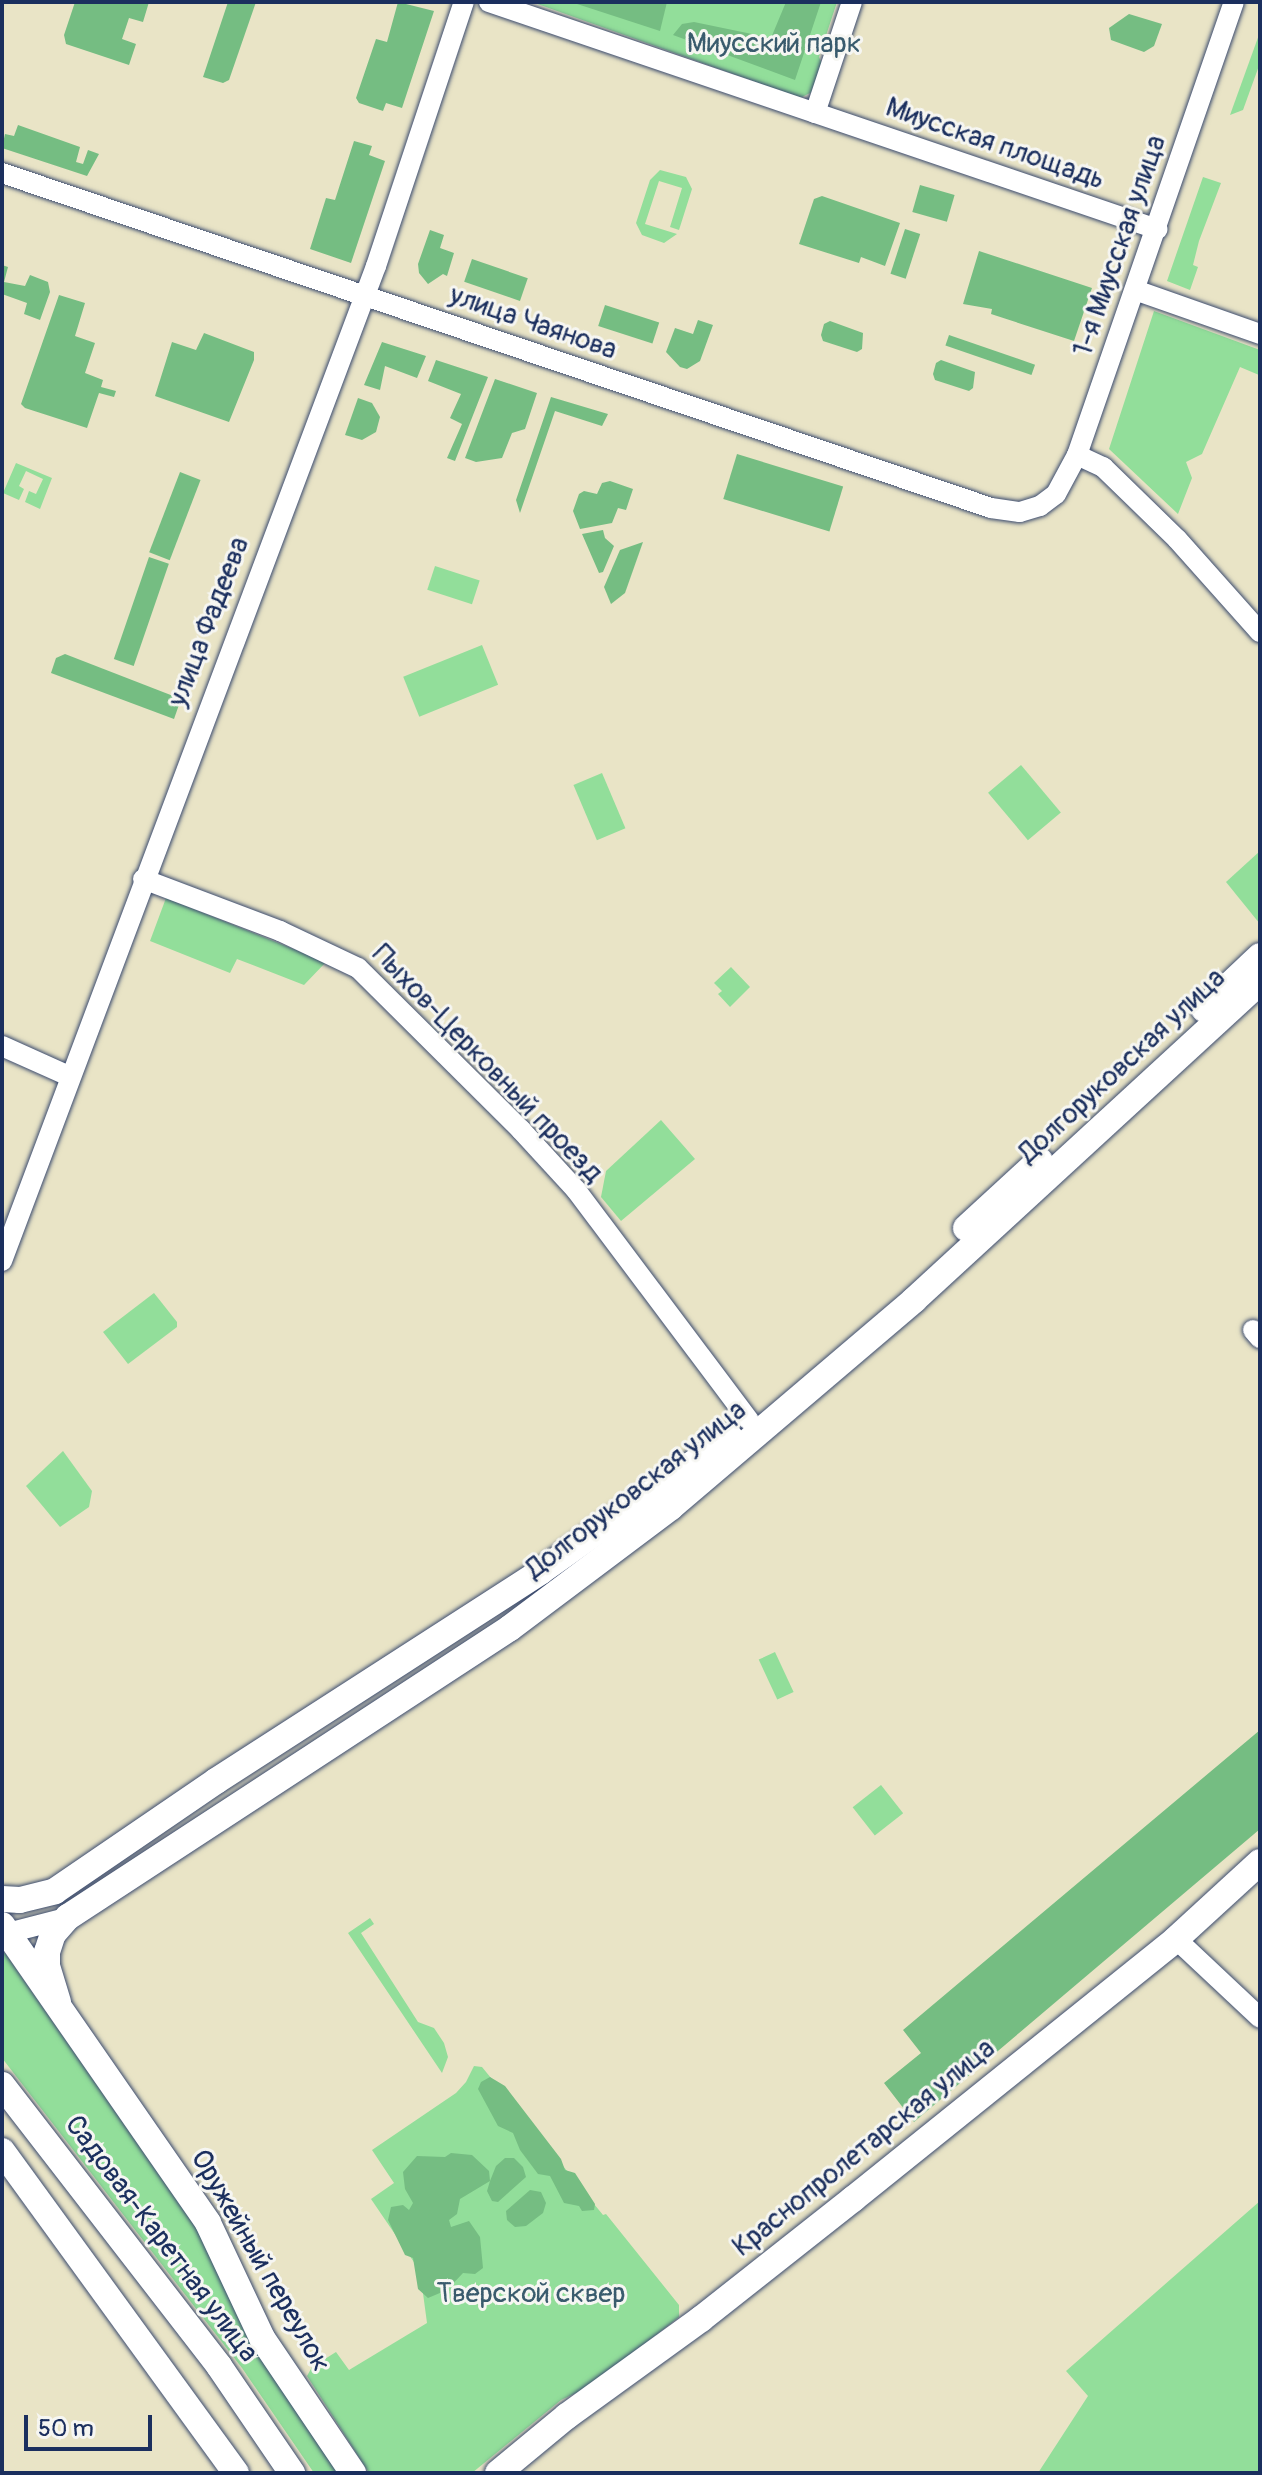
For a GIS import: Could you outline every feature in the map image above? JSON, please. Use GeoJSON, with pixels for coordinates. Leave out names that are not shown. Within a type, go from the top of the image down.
{"type":"FeatureCollection","features":[{"type":"Feature","properties":{"kind":"main road","name":"Долгоруковская улица"},"geometry":{"type":"LineString","coordinates":[[2,1899],[20,1900],[55,1891],[216,1781],[493,1603],[628,1511],[749,1420],[935,1258],[1260,956]]}},
{"type":"Feature","properties":{"kind":"main road","name":"Долгоруковская улица"},"geometry":{"type":"LineString","coordinates":[[58,2002],[47,1966],[47,1952],[53,1934],[68,1917],[510,1628],[671,1507],[809,1392],[1260,982]]}},
{"type":"Feature","properties":{"kind":"main road","name":"Краснопролетарская улица"},"geometry":{"type":"LineString","coordinates":[[498,2473],[567,2416],[811,2233],[1176,1939],[1260,1862]]}},
{"type":"Feature","properties":{"kind":"main road"},"geometry":{"type":"LineString","coordinates":[[55,1891],[4,1931],[58,2002]]}},
{"type":"Feature","properties":{"kind":"main road","name":"Оружейный переулок"},"geometry":{"type":"LineString","coordinates":[[58,2002],[208,2223],[262,2338],[353,2473]]}},
{"type":"Feature","properties":{"kind":"main road","name":"Садовая-Каретная улица"},"geometry":{"type":"LineString","coordinates":[[2,2085],[219,2366],[292,2473]]}},
{"type":"Feature","properties":{"kind":"main road"},"geometry":{"type":"LineString","coordinates":[[2,2151],[236,2473]]}},
{"type":"Feature","properties":{"kind":"street","name":"улица Фадеева"},"geometry":{"type":"LineString","coordinates":[[2,1261],[364,295],[464,2]]}},
{"type":"Feature","properties":{"kind":"street","name":"Миусская площадь"},"geometry":{"type":"LineString","coordinates":[[489,2],[1157,229]]}},
{"type":"Feature","properties":{"kind":"street"},"geometry":{"type":"LineString","coordinates":[[815,113],[852,2]]}},
{"type":"Feature","properties":{"kind":"street","name":"1-я Миусская улица"},"geometry":{"type":"LineString","coordinates":[[1047,502],[1065,482],[1077,455],[1234,2]]}},
{"type":"Feature","properties":{"kind":"street","name":"улица Чаянова"},"geometry":{"type":"LineString","coordinates":[[2,173],[991,508],[1020,512],[1047,502]]}},
{"type":"Feature","properties":{"kind":"street"},"geometry":{"type":"LineString","coordinates":[[1135,290],[1260,334]]}},
{"type":"Feature","properties":{"kind":"street"},"geometry":{"type":"LineString","coordinates":[[1077,455],[1103,467],[1177,539],[1260,632]]}},
{"type":"Feature","properties":{"kind":"street","name":"Пыхов-Церковный проезд"},"geometry":{"type":"LineString","coordinates":[[143,879],[324,950],[349,961],[364,974],[521,1130],[576,1190],[749,1420]]}},
{"type":"Feature","properties":{"kind":"street"},"geometry":{"type":"LineString","coordinates":[[2,1046],[69,1076]]}},
{"type":"Feature","properties":{"kind":"street"},"geometry":{"type":"LineString","coordinates":[[493,1603],[505,1601],[514,1607],[516,1617],[510,1628]]}},
{"type":"Feature","properties":{"kind":"street"},"geometry":{"type":"LineString","coordinates":[[216,1781],[210,1792],[212,1804],[223,1811],[235,1809]]}},
{"type":"Feature","properties":{"kind":"street"},"geometry":{"type":"LineString","coordinates":[[4,1931],[68,1917]]}},
{"type":"Feature","properties":{"kind":"street"},"geometry":{"type":"LineString","coordinates":[[1176,1939],[1260,2018]]}},
{"type":"Feature","properties":{"kind":"green space"},"geometry":{"type":"Polygon","coordinates":[[[75,2],[149,2],[143,22],[129,18],[122,39],[136,44],[129,65],[66,44],[64,35],[75,2]]]}},
{"type":"Feature","properties":{"kind":"green space"},"geometry":{"type":"Polygon","coordinates":[[[228,2],[256,2],[229,80],[223,83],[203,77],[228,2]]]}},
{"type":"Feature","properties":{"kind":"green space"},"geometry":{"type":"Polygon","coordinates":[[[398,2],[434,11],[402,108],[386,103],[383,111],[359,103],[356,98],[376,39],[387,42],[398,2]]]}},
{"type":"Feature","properties":{"kind":"green space","name":"Миусский парк"},"geometry":{"type":"Polygon","coordinates":[[[532,2],[837,2],[819,57],[822,64],[812,92],[800,98],[532,2]]]}},
{"type":"Feature","properties":{"kind":"green space"},"geometry":{"type":"Polygon","coordinates":[[[571,2],[667,2],[660,31],[571,2]]]}},
{"type":"Feature","properties":{"kind":"green space"},"geometry":{"type":"Polygon","coordinates":[[[786,2],[821,2],[795,80],[673,35],[682,24],[694,22],[771,38],[786,2]]]}},
{"type":"Feature","properties":{"kind":"green space"},"geometry":{"type":"Polygon","coordinates":[[[1129,14],[1162,24],[1154,46],[1144,52],[1111,40],[1109,28],[1129,14]]]}},
{"type":"Feature","properties":{"kind":"green space"},"geometry":{"type":"Polygon","coordinates":[[[1260,32],[1260,63],[1243,110],[1230,115],[1260,32]]]}},
{"type":"Feature","properties":{"kind":"green space"},"geometry":{"type":"Polygon","coordinates":[[[18,125],[80,147],[76,162],[83,164],[88,150],[99,154],[87,176],[2,148],[5,134],[14,136],[18,125]]]}},
{"type":"Feature","properties":{"kind":"green space"},"geometry":{"type":"Polygon","coordinates":[[[354,141],[372,146],[369,155],[385,161],[351,263],[310,249],[326,198],[335,200],[354,141]]]}},
{"type":"Feature","properties":{"kind":"green space"},"geometry":{"type":"Polygon","coordinates":[[[660,170],[686,177],[692,189],[679,230],[670,227],[682,188],[659,181],[645,224],[677,234],[664,243],[642,235],[636,223],[650,180],[660,170]]]}},
{"type":"Feature","properties":{"kind":"green space"},"geometry":{"type":"Polygon","coordinates":[[[1203,177],[1221,183],[1199,241],[1193,265],[1198,267],[1190,290],[1167,281],[1203,177]]]}},
{"type":"Feature","properties":{"kind":"green space"},"geometry":{"type":"Polygon","coordinates":[[[920,185],[955,195],[947,222],[912,212],[920,185]]]}},
{"type":"Feature","properties":{"kind":"green space"},"geometry":{"type":"Polygon","coordinates":[[[822,196],[900,223],[885,266],[861,257],[859,263],[799,244],[814,199],[822,196]]]}},
{"type":"Feature","properties":{"kind":"green space"},"geometry":{"type":"Polygon","coordinates":[[[905,229],[920,234],[906,279],[890,274],[905,229]]]}},
{"type":"Feature","properties":{"kind":"green space"},"geometry":{"type":"Polygon","coordinates":[[[430,230],[444,235],[440,248],[454,253],[447,276],[443,274],[428,284],[419,273],[418,264],[430,230]]]}},
{"type":"Feature","properties":{"kind":"green space"},"geometry":{"type":"Polygon","coordinates":[[[979,251],[1092,288],[1074,341],[991,314],[992,309],[963,304],[979,251]]]}},
{"type":"Feature","properties":{"kind":"green space"},"geometry":{"type":"Polygon","coordinates":[[[472,259],[528,278],[520,301],[464,282],[472,259]]]}},
{"type":"Feature","properties":{"kind":"green space"},"geometry":{"type":"Polygon","coordinates":[[[2,265],[8,267],[4,282],[25,286],[30,275],[48,282],[50,292],[40,320],[24,314],[27,303],[2,294],[2,265]]]}},
{"type":"Feature","properties":{"kind":"green space"},"geometry":{"type":"Polygon","coordinates":[[[59,295],[85,303],[75,336],[95,343],[85,373],[103,380],[101,387],[116,391],[114,397],[99,393],[87,428],[21,404],[59,295]]]}},
{"type":"Feature","properties":{"kind":"green space"},"geometry":{"type":"Polygon","coordinates":[[[605,305],[659,323],[652,344],[598,326],[605,305]]]}},
{"type":"Feature","properties":{"kind":"green space"},"geometry":{"type":"Polygon","coordinates":[[[1154,311],[1260,350],[1259,375],[1240,367],[1202,454],[1186,462],[1192,478],[1178,514],[1109,449],[1154,311]]]}},
{"type":"Feature","properties":{"kind":"green space"},"geometry":{"type":"Polygon","coordinates":[[[698,320],[713,325],[700,361],[687,369],[680,367],[666,352],[675,328],[693,334],[698,320]]]}},
{"type":"Feature","properties":{"kind":"green space"},"geometry":{"type":"Polygon","coordinates":[[[830,321],[863,333],[862,349],[857,352],[823,341],[824,324],[830,321]]]}},
{"type":"Feature","properties":{"kind":"green space"},"geometry":{"type":"Polygon","coordinates":[[[204,333],[254,352],[254,360],[229,422],[155,396],[172,342],[196,350],[204,333]]]}},
{"type":"Feature","properties":{"kind":"green space"},"geometry":{"type":"Polygon","coordinates":[[[949,335],[1035,365],[1031,375],[945,345],[949,335]]]}},
{"type":"Feature","properties":{"kind":"green space"},"geometry":{"type":"Polygon","coordinates":[[[382,342],[426,356],[417,378],[385,366],[380,390],[364,385],[382,342]]]}},
{"type":"Feature","properties":{"kind":"green space"},"geometry":{"type":"Polygon","coordinates":[[[436,360],[488,377],[455,461],[447,458],[462,424],[450,418],[461,394],[428,381],[436,360]]]}},
{"type":"Feature","properties":{"kind":"green space"},"geometry":{"type":"Polygon","coordinates":[[[941,360],[975,372],[973,388],[969,391],[935,380],[936,363],[941,360]]]}},
{"type":"Feature","properties":{"kind":"green space"},"geometry":{"type":"Polygon","coordinates":[[[495,379],[537,393],[525,429],[512,433],[502,458],[476,462],[465,458],[495,379]]]}},
{"type":"Feature","properties":{"kind":"green space"},"geometry":{"type":"Polygon","coordinates":[[[551,397],[608,414],[602,426],[555,411],[520,513],[516,500],[551,397]]]}},
{"type":"Feature","properties":{"kind":"green space"},"geometry":{"type":"Polygon","coordinates":[[[358,398],[372,403],[380,417],[376,432],[362,440],[345,435],[358,398]]]}},
{"type":"Feature","properties":{"kind":"green space"},"geometry":{"type":"Polygon","coordinates":[[[737,454],[843,486],[829,531],[723,499],[737,454]]]}},
{"type":"Feature","properties":{"kind":"green space"},"geometry":{"type":"Polygon","coordinates":[[[16,463],[52,478],[40,509],[25,502],[29,491],[36,494],[43,479],[26,471],[19,486],[24,489],[19,500],[3,493],[16,463]]]}},
{"type":"Feature","properties":{"kind":"green space"},"geometry":{"type":"Polygon","coordinates":[[[180,472],[201,480],[170,560],[149,552],[180,472]]]}},
{"type":"Feature","properties":{"kind":"green space"},"geometry":{"type":"Polygon","coordinates":[[[610,481],[633,489],[626,510],[618,508],[612,523],[580,529],[573,511],[579,494],[584,491],[597,494],[602,483],[610,481]]]}},
{"type":"Feature","properties":{"kind":"green space"},"geometry":{"type":"Polygon","coordinates":[[[603,530],[605,538],[614,546],[603,572],[599,573],[582,534],[603,530]]]}},
{"type":"Feature","properties":{"kind":"green space"},"geometry":{"type":"Polygon","coordinates":[[[643,542],[625,593],[611,604],[604,587],[620,550],[643,542]]]}},
{"type":"Feature","properties":{"kind":"green space"},"geometry":{"type":"Polygon","coordinates":[[[149,557],[169,564],[134,666],[114,659],[149,557]]]}},
{"type":"Feature","properties":{"kind":"green space"},"geometry":{"type":"Polygon","coordinates":[[[435,566],[480,581],[472,604],[427,590],[435,566]]]}},
{"type":"Feature","properties":{"kind":"green space"},"geometry":{"type":"Polygon","coordinates":[[[482,645],[498,685],[419,717],[403,677],[482,645]]]}},
{"type":"Feature","properties":{"kind":"green space"},"geometry":{"type":"Polygon","coordinates":[[[65,654],[181,699],[174,719],[51,673],[56,658],[65,654]]]}},
{"type":"Feature","properties":{"kind":"green space"},"geometry":{"type":"Polygon","coordinates":[[[1021,765],[1061,812],[1028,840],[988,793],[1021,765]]]}},
{"type":"Feature","properties":{"kind":"green space"},"geometry":{"type":"Polygon","coordinates":[[[602,773],[625,828],[597,840],[573,785],[602,773]]]}},
{"type":"Feature","properties":{"kind":"green space"},"geometry":{"type":"Polygon","coordinates":[[[1260,851],[1260,924],[1226,882],[1260,851]]]}},
{"type":"Feature","properties":{"kind":"green space"},"geometry":{"type":"Polygon","coordinates":[[[166,898],[326,962],[304,985],[237,959],[230,973],[150,941],[166,898]]]}},
{"type":"Feature","properties":{"kind":"green space"},"geometry":{"type":"Polygon","coordinates":[[[731,967],[750,987],[730,1007],[718,994],[722,991],[714,983],[731,967]]]}},
{"type":"Feature","properties":{"kind":"green space"},"geometry":{"type":"Polygon","coordinates":[[[661,1120],[695,1159],[621,1221],[601,1197],[606,1171],[661,1120]]]}},
{"type":"Feature","properties":{"kind":"green space"},"geometry":{"type":"Polygon","coordinates":[[[154,1293],[177,1322],[177,1327],[128,1364],[103,1332],[154,1293]]]}},
{"type":"Feature","properties":{"kind":"green space"},"geometry":{"type":"Polygon","coordinates":[[[63,1451],[92,1491],[89,1507],[60,1527],[26,1486],[63,1451]]]}},
{"type":"Feature","properties":{"kind":"green space"},"geometry":{"type":"Polygon","coordinates":[[[775,1652],[794,1692],[777,1699],[759,1660],[775,1652]]]}},
{"type":"Feature","properties":{"kind":"green space"},"geometry":{"type":"Polygon","coordinates":[[[1260,1730],[1260,1829],[914,2122],[884,2083],[921,2053],[903,2030],[1260,1730]]]}},
{"type":"Feature","properties":{"kind":"green space"},"geometry":{"type":"Polygon","coordinates":[[[881,1785],[903,1813],[875,1836],[853,1807],[881,1785]]]}},
{"type":"Feature","properties":{"kind":"green space"},"geometry":{"type":"Polygon","coordinates":[[[370,1918],[374,1924],[361,1933],[418,2022],[434,2028],[444,2043],[448,2057],[442,2073],[348,1933],[370,1918]]]}},
{"type":"Feature","properties":{"kind":"green space"},"geometry":{"type":"Polygon","coordinates":[[[5,1953],[198,2231],[249,2341],[338,2473],[314,2473],[242,2368],[2,2058],[2,1954],[5,1953]]]}},
{"type":"Feature","properties":{"kind":"green space","name":"Тверской сквер"},"geometry":{"type":"Polygon","coordinates":[[[474,2066],[482,2067],[603,2215],[606,2214],[679,2305],[679,2317],[591,2386],[561,2400],[472,2473],[369,2473],[307,2376],[312,2367],[336,2352],[349,2370],[427,2323],[420,2271],[371,2199],[394,2183],[372,2150],[456,2093],[474,2066]]]}},
{"type":"Feature","properties":{"kind":"green space"},"geometry":{"type":"Polygon","coordinates":[[[490,2077],[505,2086],[561,2159],[565,2170],[575,2173],[595,2204],[594,2210],[582,2211],[579,2206],[564,2203],[550,2176],[538,2174],[520,2150],[513,2133],[498,2126],[478,2089],[481,2082],[490,2077]]]}},
{"type":"Feature","properties":{"kind":"green space"},"geometry":{"type":"Polygon","coordinates":[[[451,2153],[472,2155],[489,2171],[490,2181],[460,2199],[457,2214],[449,2220],[451,2227],[469,2221],[480,2237],[483,2268],[475,2274],[463,2273],[447,2290],[428,2298],[418,2289],[413,2258],[405,2255],[388,2220],[391,2207],[403,2205],[409,2210],[413,2203],[405,2189],[403,2172],[417,2156],[445,2157],[451,2153]]]}},
{"type":"Feature","properties":{"kind":"green space"},"geometry":{"type":"Polygon","coordinates":[[[505,2158],[514,2158],[523,2167],[526,2177],[498,2202],[492,2201],[487,2191],[496,2166],[505,2158]]]}},
{"type":"Feature","properties":{"kind":"green space"},"geometry":{"type":"Polygon","coordinates":[[[530,2190],[541,2192],[546,2203],[543,2213],[526,2226],[515,2227],[507,2220],[506,2211],[530,2190]]]}},
{"type":"Feature","properties":{"kind":"green space"},"geometry":{"type":"Polygon","coordinates":[[[1260,2201],[1260,2473],[1038,2473],[1088,2396],[1066,2371],[1260,2201]]]}}]}
